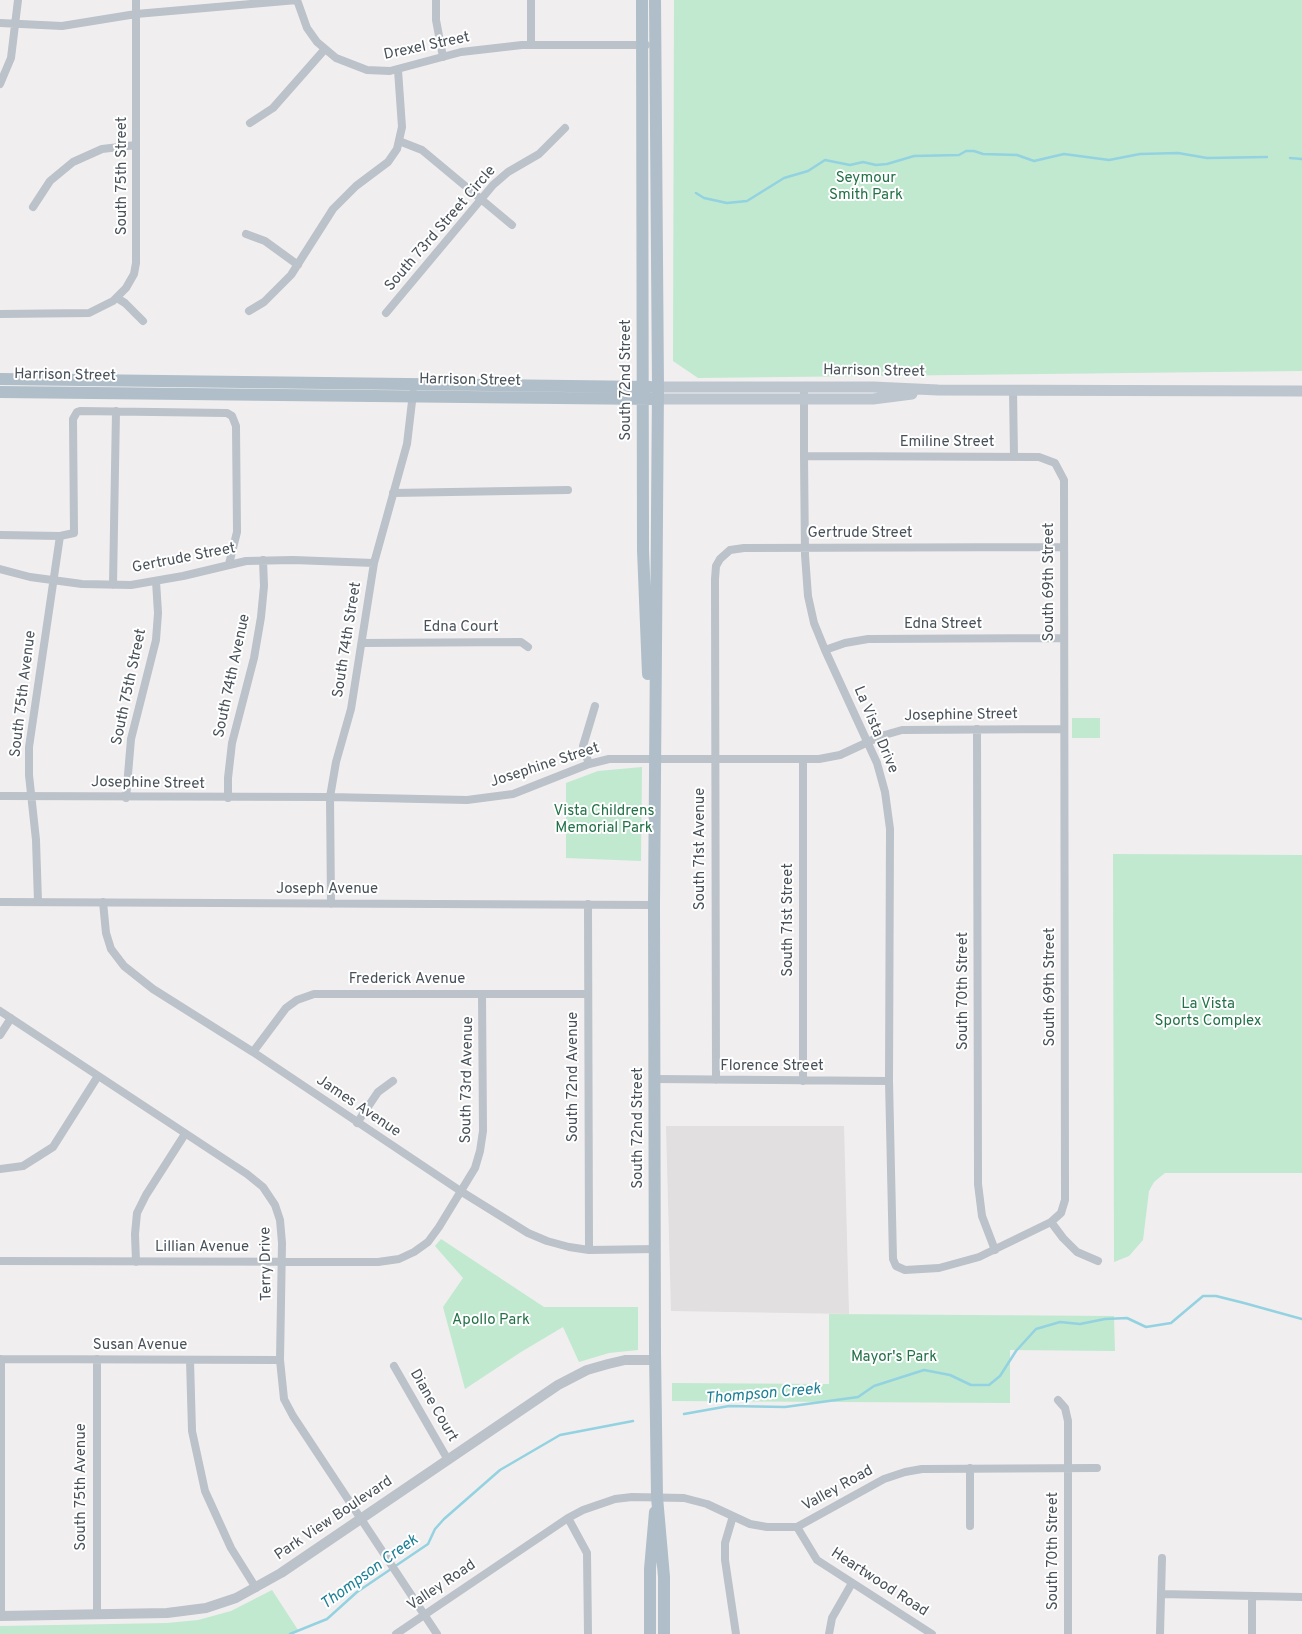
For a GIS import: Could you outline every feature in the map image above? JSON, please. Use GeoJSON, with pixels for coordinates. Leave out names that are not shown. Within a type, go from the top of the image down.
{"type":"FeatureCollection","features":[{"type":"Feature","properties":{"kind":"main road","name":"South 72nd Street"},"geometry":{"type":"LineString","coordinates":[[642,0],[643,550],[651,737],[655,759]]}},
{"type":"Feature","properties":{"kind":"main road","name":"South 72nd Street"},"geometry":{"type":"LineString","coordinates":[[655,0],[658,393],[654,905],[656,1360],[657,1497],[664,1577],[664,1634]]}},
{"type":"Feature","properties":{"kind":"main road","name":"Harrison Street"},"geometry":{"type":"LineString","coordinates":[[0,379],[415,383],[644,393]]}},
{"type":"Feature","properties":{"kind":"main road","name":"Harrison Street"},"geometry":{"type":"LineString","coordinates":[[0,392],[413,396],[804,393],[874,387],[938,390],[1302,391]]}},
{"type":"Feature","properties":{"kind":"main road","name":"South 72nd Street"},"geometry":{"type":"LineString","coordinates":[[650,1634],[652,1526],[657,1497]]}},
{"type":"Feature","properties":{"kind":"street"},"geometry":{"type":"LineString","coordinates":[[0,84],[11,58],[18,0]]}},
{"type":"Feature","properties":{"kind":"street","name":"South 75th Street"},"geometry":{"type":"LineString","coordinates":[[117,298],[130,282],[136,262],[136,0]]}},
{"type":"Feature","properties":{"kind":"street","name":"Drexel Street"},"geometry":{"type":"LineString","coordinates":[[0,23],[62,26],[136,14],[297,0],[307,28],[325,49],[336,58],[358,68],[376,71],[398,70],[443,57],[487,49],[531,45],[656,45]]}},
{"type":"Feature","properties":{"kind":"street"},"geometry":{"type":"LineString","coordinates":[[436,0],[438,31],[443,57]]}},
{"type":"Feature","properties":{"kind":"street"},"geometry":{"type":"LineString","coordinates":[[530,0],[531,45]]}},
{"type":"Feature","properties":{"kind":"street"},"geometry":{"type":"LineString","coordinates":[[250,124],[273,108],[325,49]]}},
{"type":"Feature","properties":{"kind":"street"},"geometry":{"type":"LineString","coordinates":[[249,311],[270,296],[298,265],[333,209],[356,186],[388,162],[397,149],[402,127],[398,70]]}},
{"type":"Feature","properties":{"kind":"street","name":"South 73rd Street Circle"},"geometry":{"type":"LineString","coordinates":[[386,313],[481,199],[501,178],[539,154],[565,128]]}},
{"type":"Feature","properties":{"kind":"street"},"geometry":{"type":"LineString","coordinates":[[399,141],[422,150],[512,225]]}},
{"type":"Feature","properties":{"kind":"street"},"geometry":{"type":"LineString","coordinates":[[33,207],[50,181],[73,162],[102,149],[136,145]]}},
{"type":"Feature","properties":{"kind":"street"},"geometry":{"type":"LineString","coordinates":[[246,234],[265,241],[298,265]]}},
{"type":"Feature","properties":{"kind":"street"},"geometry":{"type":"LineString","coordinates":[[0,314],[79,315],[99,310],[117,298],[125,303],[143,321]]}},
{"type":"Feature","properties":{"kind":"street","name":"South 74th Street"},"geometry":{"type":"LineString","coordinates":[[332,904],[330,797],[336,762],[351,709],[374,563],[407,444],[415,383]]}},
{"type":"Feature","properties":{"kind":"street"},"geometry":{"type":"LineString","coordinates":[[1013,389],[1014,457]]}},
{"type":"Feature","properties":{"kind":"street","name":"La Vista Drive"},"geometry":{"type":"LineString","coordinates":[[804,393],[805,548],[809,604],[825,650],[868,742],[882,781],[890,829],[889,1081],[892,1254],[894,1262],[900,1268],[914,1270],[939,1268],[963,1262],[995,1250]]}},
{"type":"Feature","properties":{"kind":"street"},"geometry":{"type":"LineString","coordinates":[[0,535],[60,536],[74,533],[73,419],[80,411],[227,414],[232,416],[236,426],[237,532],[228,564]]}},
{"type":"Feature","properties":{"kind":"street"},"geometry":{"type":"LineString","coordinates":[[113,585],[116,411]]}},
{"type":"Feature","properties":{"kind":"street","name":"Emiline Street"},"geometry":{"type":"LineString","coordinates":[[804,456],[1040,457],[1056,463],[1063,477],[1064,494]]}},
{"type":"Feature","properties":{"kind":"street"},"geometry":{"type":"LineString","coordinates":[[393,493],[568,490]]}},
{"type":"Feature","properties":{"kind":"street","name":"South 69th Street"},"geometry":{"type":"LineString","coordinates":[[1051,1222],[1062,1209],[1066,1190],[1064,494]]}},
{"type":"Feature","properties":{"kind":"street","name":"South 75th Avenue"},"geometry":{"type":"LineString","coordinates":[[38,902],[36,848],[30,796],[30,747],[60,536]]}},
{"type":"Feature","properties":{"kind":"street","name":"Gertrude Street"},"geometry":{"type":"LineString","coordinates":[[716,618],[716,570],[723,555],[739,548],[1064,546]]}},
{"type":"Feature","properties":{"kind":"street","name":"Gertrude Street"},"geometry":{"type":"LineString","coordinates":[[0,569],[53,580],[82,584],[113,585],[156,581],[228,564],[263,560],[374,563]]}},
{"type":"Feature","properties":{"kind":"street","name":"South 74th Avenue"},"geometry":{"type":"LineString","coordinates":[[228,798],[232,743],[254,658],[261,616],[264,586],[263,560]]}},
{"type":"Feature","properties":{"kind":"street","name":"South 75th Street"},"geometry":{"type":"LineString","coordinates":[[126,798],[131,739],[156,640],[158,613],[156,581]]}},
{"type":"Feature","properties":{"kind":"street","name":"South 71st Avenue"},"geometry":{"type":"LineString","coordinates":[[716,618],[716,1080]]}},
{"type":"Feature","properties":{"kind":"street","name":"Edna Street"},"geometry":{"type":"LineString","coordinates":[[825,650],[845,642],[868,639],[1064,638]]}},
{"type":"Feature","properties":{"kind":"street","name":"Edna Court"},"geometry":{"type":"LineString","coordinates":[[362,642],[521,642],[528,647]]}},
{"type":"Feature","properties":{"kind":"street"},"geometry":{"type":"LineString","coordinates":[[589,764],[583,746],[595,706]]}},
{"type":"Feature","properties":{"kind":"street","name":"South 70th Street"},"geometry":{"type":"LineString","coordinates":[[977,729],[978,1184],[982,1216],[995,1250]]}},
{"type":"Feature","properties":{"kind":"street","name":"Josephine Street"},"geometry":{"type":"LineString","coordinates":[[0,796],[488,799],[521,791],[589,764],[609,759],[803,760],[833,756],[902,730],[1064,729]]}},
{"type":"Feature","properties":{"kind":"street","name":"South 71st Street"},"geometry":{"type":"LineString","coordinates":[[803,760],[803,1081]]}},
{"type":"Feature","properties":{"kind":"street","name":"Joseph Avenue"},"geometry":{"type":"LineString","coordinates":[[0,902],[654,905]]}},
{"type":"Feature","properties":{"kind":"street","name":"James Avenue"},"geometry":{"type":"LineString","coordinates":[[103,902],[106,933],[111,949],[124,966],[153,989],[253,1052],[462,1192],[528,1233],[569,1248],[589,1250],[656,1249]]}},
{"type":"Feature","properties":{"kind":"street","name":"South 72nd Avenue"},"geometry":{"type":"LineString","coordinates":[[588,904],[589,1250]]}},
{"type":"Feature","properties":{"kind":"street","name":"Frederick Avenue"},"geometry":{"type":"LineString","coordinates":[[253,1052],[286,1008],[296,1000],[314,994],[588,994]]}},
{"type":"Feature","properties":{"kind":"street","name":"South 73rd Avenue"},"geometry":{"type":"LineString","coordinates":[[462,1192],[476,1168],[483,1131],[482,994]]}},
{"type":"Feature","properties":{"kind":"street","name":"Terry Drive"},"geometry":{"type":"LineString","coordinates":[[0,1011],[263,1187],[275,1205],[280,1220],[282,1261],[280,1360],[284,1399],[361,1518]]}},
{"type":"Feature","properties":{"kind":"street"},"geometry":{"type":"LineString","coordinates":[[0,1035],[11,1018]]}},
{"type":"Feature","properties":{"kind":"street"},"geometry":{"type":"LineString","coordinates":[[0,1169],[23,1166],[53,1147],[98,1076]]}},
{"type":"Feature","properties":{"kind":"street","name":"Florence Street"},"geometry":{"type":"LineString","coordinates":[[655,1079],[889,1081]]}},
{"type":"Feature","properties":{"kind":"street"},"geometry":{"type":"LineString","coordinates":[[357,1123],[378,1092],[393,1081]]}},
{"type":"Feature","properties":{"kind":"street"},"geometry":{"type":"LineString","coordinates":[[136,1262],[134,1234],[137,1213],[146,1195],[185,1134]]}},
{"type":"Feature","properties":{"kind":"street","name":"Lillian Avenue"},"geometry":{"type":"LineString","coordinates":[[0,1261],[378,1262],[404,1257],[419,1250],[431,1238],[462,1192]]}},
{"type":"Feature","properties":{"kind":"street"},"geometry":{"type":"LineString","coordinates":[[995,1250],[1051,1222],[1076,1252],[1098,1261]]}},
{"type":"Feature","properties":{"kind":"street"},"geometry":{"type":"LineString","coordinates":[[0,1616],[1,1359]]}},
{"type":"Feature","properties":{"kind":"street","name":"Susan Avenue"},"geometry":{"type":"LineString","coordinates":[[1,1359],[280,1360]]}},
{"type":"Feature","properties":{"kind":"street","name":"South 75th Avenue"},"geometry":{"type":"LineString","coordinates":[[96,1615],[97,1359]]}},
{"type":"Feature","properties":{"kind":"street"},"geometry":{"type":"LineString","coordinates":[[190,1360],[192,1431],[205,1491],[232,1548],[256,1588]]}},
{"type":"Feature","properties":{"kind":"street","name":"Park View Boulevard"},"geometry":{"type":"LineString","coordinates":[[0,1616],[167,1613],[206,1608],[256,1588],[558,1385],[588,1370],[625,1360],[656,1360]]}},
{"type":"Feature","properties":{"kind":"street","name":"Diane Court"},"geometry":{"type":"LineString","coordinates":[[394,1366],[448,1460]]}},
{"type":"Feature","properties":{"kind":"street","name":"South 70th Street"},"geometry":{"type":"LineString","coordinates":[[1058,1400],[1064,1408],[1068,1421],[1068,1634]]}},
{"type":"Feature","properties":{"kind":"street"},"geometry":{"type":"LineString","coordinates":[[970,1468],[970,1526]]}},
{"type":"Feature","properties":{"kind":"street","name":"Valley Road"},"geometry":{"type":"LineString","coordinates":[[396,1634],[568,1518],[583,1510],[615,1499],[657,1497],[696,1501],[750,1524],[767,1527],[797,1528],[884,1479],[922,1469],[1097,1468]]}},
{"type":"Feature","properties":{"kind":"street"},"geometry":{"type":"LineString","coordinates":[[733,1516],[725,1543],[725,1560],[736,1634]]}},
{"type":"Feature","properties":{"kind":"street"},"geometry":{"type":"LineString","coordinates":[[361,1518],[426,1614],[437,1634]]}},
{"type":"Feature","properties":{"kind":"street"},"geometry":{"type":"LineString","coordinates":[[568,1518],[587,1553],[588,1634]]}},
{"type":"Feature","properties":{"kind":"street","name":"Heartwood Road"},"geometry":{"type":"LineString","coordinates":[[797,1528],[817,1560],[932,1634]]}},
{"type":"Feature","properties":{"kind":"street"},"geometry":{"type":"LineString","coordinates":[[1160,1634],[1162,1558]]}},
{"type":"Feature","properties":{"kind":"street"},"geometry":{"type":"LineString","coordinates":[[829,1634],[832,1618],[852,1583]]}},
{"type":"Feature","properties":{"kind":"street"},"geometry":{"type":"LineString","coordinates":[[1162,1594],[1302,1596]]}},
{"type":"Feature","properties":{"kind":"street"},"geometry":{"type":"LineString","coordinates":[[1252,1596],[1252,1634]]}},
{"type":"Feature","properties":{"kind":"shaded area"},"geometry":{"type":"Polygon","coordinates":[[[666,1126],[844,1126],[849,1314],[671,1311],[666,1126]]]}},
{"type":"Feature","properties":{"kind":"green space","name":"Seymour Smith Park"},"geometry":{"type":"Polygon","coordinates":[[[674,0],[1302,0],[1302,371],[698,378],[673,361],[674,0]]]}},
{"type":"Feature","properties":{"kind":"green space"},"geometry":{"type":"Polygon","coordinates":[[[1072,718],[1100,718],[1100,738],[1072,738],[1072,718]]]}},
{"type":"Feature","properties":{"kind":"green space","name":"Vista Childrens Memorial Park"},"geometry":{"type":"Polygon","coordinates":[[[642,767],[641,861],[566,858],[566,783],[598,771],[642,767]]]}},
{"type":"Feature","properties":{"kind":"green space","name":"La Vista Sports Complex"},"geometry":{"type":"Polygon","coordinates":[[[1113,854],[1302,855],[1302,1173],[1165,1173],[1154,1182],[1149,1191],[1143,1240],[1129,1256],[1114,1262],[1113,854]]]}},
{"type":"Feature","properties":{"kind":"green space","name":"Apollo Park"},"geometry":{"type":"Polygon","coordinates":[[[441,1239],[544,1307],[638,1307],[638,1350],[609,1353],[579,1362],[563,1327],[465,1389],[443,1307],[463,1278],[435,1246],[441,1239]]]}},
{"type":"Feature","properties":{"kind":"green space","name":"Mayor's Park"},"geometry":{"type":"Polygon","coordinates":[[[829,1314],[1114,1316],[1115,1351],[1010,1350],[1010,1403],[672,1401],[672,1383],[829,1384],[829,1314]]]}},
{"type":"Feature","properties":{"kind":"green space"},"geometry":{"type":"Polygon","coordinates":[[[272,1590],[298,1630],[292,1634],[0,1634],[0,1626],[167,1623],[198,1620],[231,1611],[272,1590]]]}},
{"type":"Feature","properties":{"kind":"waterway"},"geometry":{"type":"LineString","coordinates":[[696,193],[704,198],[727,203],[747,201],[784,178],[808,171],[825,160],[850,165],[863,162],[876,165],[887,164],[914,156],[959,155],[966,151],[983,154],[1017,155],[1034,161],[1064,154],[1109,160],[1140,154],[1178,153],[1207,158],[1267,157]]}},
{"type":"Feature","properties":{"kind":"waterway"},"geometry":{"type":"LineString","coordinates":[[1290,158],[1302,159]]}},
{"type":"Feature","properties":{"kind":"waterway","name":"Thompson Creek"},"geometry":{"type":"LineString","coordinates":[[684,1414],[729,1406],[785,1407],[858,1397],[874,1386],[924,1370],[950,1375],[971,1385],[989,1385],[1000,1376],[1016,1351],[1036,1329],[1060,1322],[1080,1324],[1105,1319],[1127,1318],[1146,1327],[1171,1323],[1203,1296],[1216,1296],[1302,1319]]}},
{"type":"Feature","properties":{"kind":"waterway","name":"Thompson Creek"},"geometry":{"type":"LineString","coordinates":[[290,1634],[327,1619],[357,1592],[428,1544],[435,1529],[444,1519],[500,1470],[560,1435],[633,1421]]}}]}
